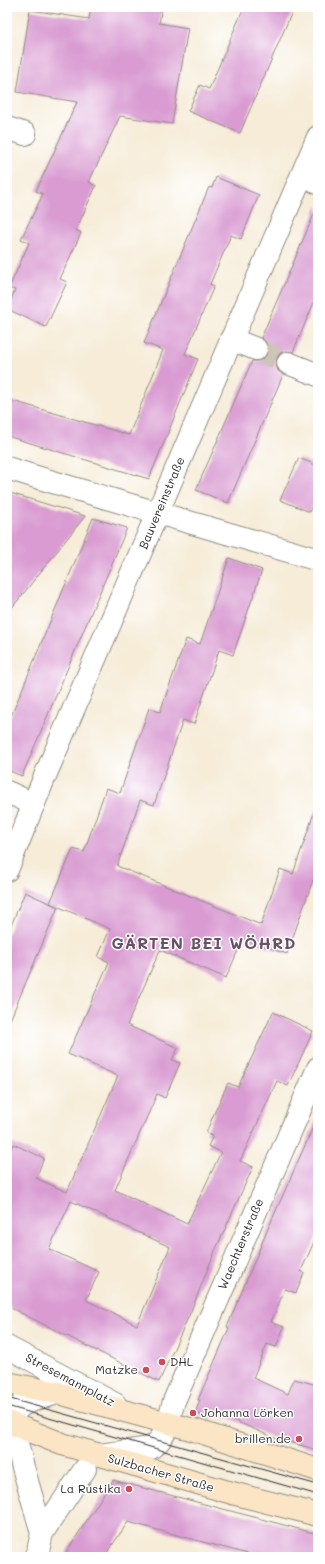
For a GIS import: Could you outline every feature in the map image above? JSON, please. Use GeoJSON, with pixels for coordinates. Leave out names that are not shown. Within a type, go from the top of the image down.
{"type":"FeatureCollection","features":[{"type":"Feature","properties":{"kind":"main road"},"geometry":{"type":"LineString","coordinates":[[7,1383],[58,1393],[168,1423],[246,1446],[318,1470]]}},
{"type":"Feature","properties":{"kind":"main road","name":"Sulzbacher Straße"},"geometry":{"type":"LineString","coordinates":[[10,1423],[62,1444],[92,1462],[240,1495],[318,1515]]}},
{"type":"Feature","properties":{"kind":"street","name":"Bauvereinstraße"},"geometry":{"type":"LineString","coordinates":[[7,870],[231,339],[310,179],[318,137]]}},
{"type":"Feature","properties":{"kind":"street"},"geometry":{"type":"LineString","coordinates":[[231,339],[256,349]]}},
{"type":"Feature","properties":{"kind":"street"},"geometry":{"type":"LineString","coordinates":[[288,363],[318,375]]}},
{"type":"Feature","properties":{"kind":"street"},"geometry":{"type":"LineString","coordinates":[[7,468],[318,560]]}},
{"type":"Feature","properties":{"kind":"street"},"geometry":{"type":"LineString","coordinates":[[7,792],[34,804]]}},
{"type":"Feature","properties":{"kind":"street","name":"Waechterstraße"},"geometry":{"type":"LineString","coordinates":[[92,1462],[151,1448],[159,1441],[165,1432],[174,1401],[318,1068]]}},
{"type":"Feature","properties":{"kind":"street","name":"Stresemannplatz"},"geometry":{"type":"LineString","coordinates":[[7,1347],[133,1414]]}},
{"type":"Feature","properties":{"kind":"street"},"geometry":{"type":"LineString","coordinates":[[42,1533],[10,1423],[20,1406],[36,1399],[58,1393]]}},
{"type":"Feature","properties":{"kind":"street"},"geometry":{"type":"LineString","coordinates":[[35,1557],[42,1533],[92,1462]]}},
{"type":"Feature","properties":{"kind":"building"},"geometry":{"type":"Polygon","coordinates":[[[91,7],[162,7],[159,23],[188,28],[172,124],[120,116],[89,182],[96,186],[76,230],[81,233],[60,279],[67,282],[46,327],[7,309],[15,290],[9,288],[29,243],[21,239],[43,194],[36,191],[77,102],[17,92],[30,10],[89,19],[91,7]]]}},
{"type":"Feature","properties":{"kind":"building"},"geometry":{"type":"Polygon","coordinates":[[[244,7],[294,7],[240,133],[188,111],[200,85],[209,89],[244,7]]]}},
{"type":"Feature","properties":{"kind":"building"},"geometry":{"type":"Polygon","coordinates":[[[216,177],[259,195],[241,239],[231,235],[210,284],[214,286],[185,354],[198,359],[149,479],[7,436],[7,420],[13,401],[129,435],[163,350],[144,343],[209,187],[212,188],[216,177]]]}},
{"type":"Feature","properties":{"kind":"building"},"geometry":{"type":"Polygon","coordinates":[[[318,205],[318,293],[293,352],[286,351],[280,353],[277,358],[276,365],[278,371],[283,375],[228,503],[196,490],[252,361],[264,359],[267,354],[268,347],[266,342],[261,338],[318,205]]]}},
{"type":"Feature","properties":{"kind":"building"},"geometry":{"type":"Polygon","coordinates":[[[299,458],[318,466],[318,508],[312,506],[310,512],[280,500],[299,458]]]}},
{"type":"Feature","properties":{"kind":"building"},"geometry":{"type":"Polygon","coordinates":[[[7,492],[85,516],[7,614],[7,492]]]}},
{"type":"Feature","properties":{"kind":"building"},"geometry":{"type":"Polygon","coordinates":[[[93,518],[127,528],[22,776],[7,770],[7,726],[93,518]]]}},
{"type":"Feature","properties":{"kind":"building"},"geometry":{"type":"Polygon","coordinates":[[[229,558],[262,570],[233,655],[219,650],[194,724],[183,720],[154,805],[140,800],[117,866],[261,925],[280,869],[293,874],[315,810],[318,811],[318,882],[313,880],[287,954],[243,939],[226,978],[160,950],[127,1025],[178,1048],[172,1060],[180,1063],[165,1098],[157,1094],[115,1190],[187,1224],[221,1152],[208,1146],[213,1136],[206,1133],[228,1083],[238,1087],[273,1012],[313,1031],[288,1086],[277,1081],[240,1161],[253,1167],[159,1382],[7,1306],[7,1158],[13,1144],[44,1158],[36,1178],[67,1192],[118,1076],[68,1054],[109,962],[98,957],[110,929],[50,903],[73,849],[84,852],[106,788],[120,793],[149,708],[160,712],[186,639],[200,644],[229,558]],[[71,1201],[49,1249],[99,1272],[86,1300],[137,1325],[170,1247],[71,1201]]]}},
{"type":"Feature","properties":{"kind":"building"},"geometry":{"type":"Polygon","coordinates":[[[25,892],[58,907],[7,1027],[7,935],[25,892]]]}},
{"type":"Feature","properties":{"kind":"building"},"geometry":{"type":"Polygon","coordinates":[[[318,1116],[318,1233],[301,1271],[304,1273],[296,1293],[285,1289],[271,1322],[284,1327],[276,1347],[267,1344],[253,1378],[288,1394],[294,1379],[318,1385],[318,1450],[289,1442],[288,1444],[215,1412],[212,1419],[195,1413],[200,1400],[198,1400],[229,1328],[227,1327],[267,1231],[318,1116]]]}},
{"type":"Feature","properties":{"kind":"building"},"geometry":{"type":"Polygon","coordinates":[[[113,1480],[318,1534],[318,1557],[259,1557],[128,1522],[104,1557],[63,1557],[113,1480]]]}},
{"type":"Feature","properties":{"kind":"tunnel"},"geometry":{"type":"LineString","coordinates":[[256,349],[288,363]]}},
{"type":"Feature","properties":{"kind":"tram line"},"geometry":{"type":"LineString","coordinates":[[7,1398],[318,1485]]}},
{"type":"Feature","properties":{"kind":"tram line"},"geometry":{"type":"LineString","coordinates":[[7,1406],[318,1495]]}},
{"type":"Feature","properties":{"kind":"place","name":"DHL"},"geometry":{"type":"Point","coordinates":[162,1362]}},
{"type":"Feature","properties":{"kind":"place","name":"Matzke"},"geometry":{"type":"Point","coordinates":[146,1370]}},
{"type":"Feature","properties":{"kind":"place","name":"Johanna Lörken"},"geometry":{"type":"Point","coordinates":[193,1413]}},
{"type":"Feature","properties":{"kind":"place","name":"brillen.de"},"geometry":{"type":"Point","coordinates":[299,1439]}},
{"type":"Feature","properties":{"kind":"place","name":"La Rustika"},"geometry":{"type":"Point","coordinates":[129,1489]}},
{"type":"Feature","properties":{"kind":"district","name":"GÄRTEN BEI WÖHRD"},"geometry":{"type":"Point","coordinates":[204,943]}}]}
